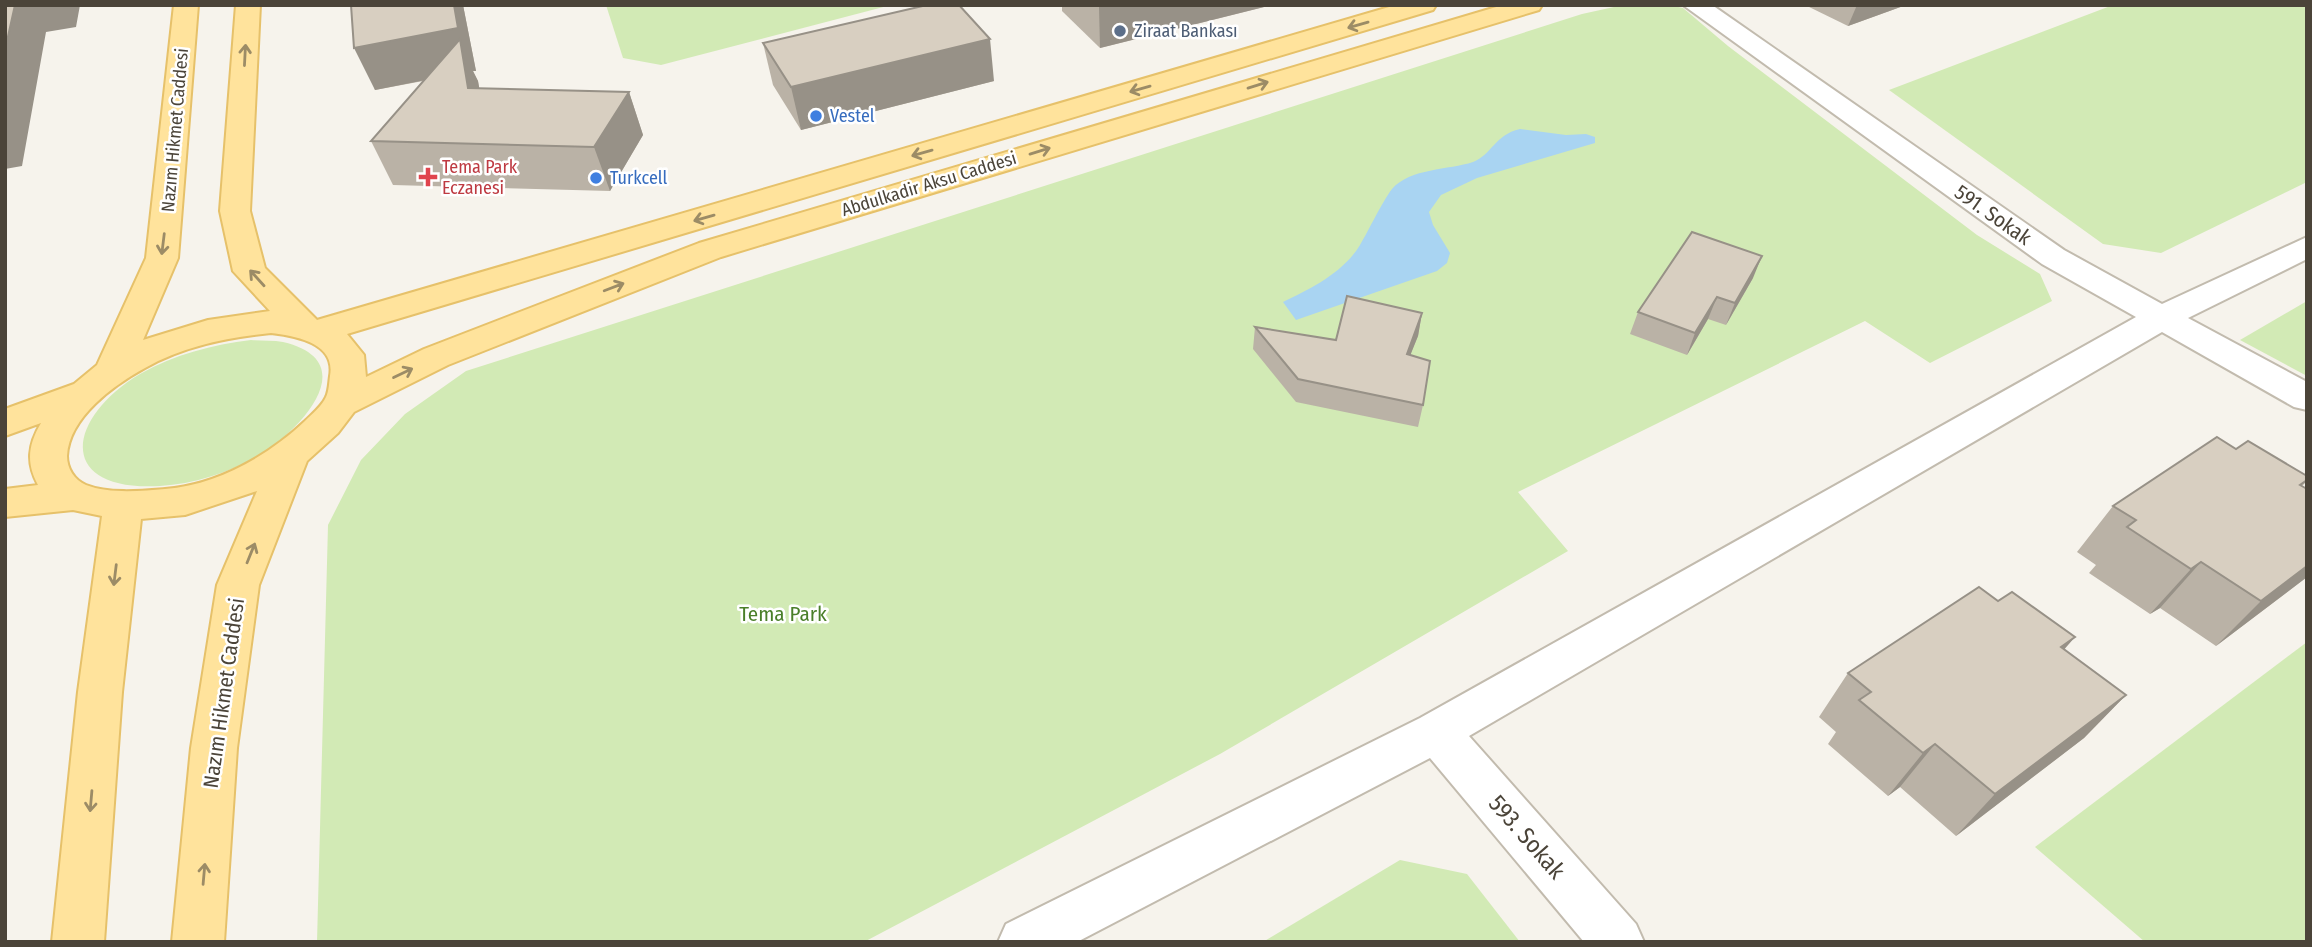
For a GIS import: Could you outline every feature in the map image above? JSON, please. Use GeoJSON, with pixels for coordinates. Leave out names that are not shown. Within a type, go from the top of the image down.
{"type":"FeatureCollection","features":[{"type":"Feature","properties":{"kind":"main road","name":"Nazım Hikmet Caddesi"},"geometry":{"type":"LineString","coordinates":[[113,370],[162,258],[186,5]]}},
{"type":"Feature","properties":{"kind":"main road"},"geometry":{"type":"LineString","coordinates":[[5,503],[73,496],[122,507],[180,502],[239,483],[291,454],[342,403],[351,373],[342,348],[312,328],[249,271],[235,211],[248,5]]}},
{"type":"Feature","properties":{"kind":"main road","name":"Abdulkadir Aksu Caddesi"},"geometry":{"type":"LineString","coordinates":[[312,328],[1424,5]]}},
{"type":"Feature","properties":{"kind":"main road","name":"Abdulkadir Aksu Caddesi"},"geometry":{"type":"LineString","coordinates":[[342,403],[436,356],[710,250],[1530,5]]}},
{"type":"Feature","properties":{"kind":"main road"},"geometry":{"type":"LineString","coordinates":[[73,496],[52,477],[47,451],[59,422],[83,393],[113,370],[151,350],[192,334],[233,325],[271,322],[312,328]]}},
{"type":"Feature","properties":{"kind":"main road"},"geometry":{"type":"LineString","coordinates":[[5,424],[83,393]]}},
{"type":"Feature","properties":{"kind":"main road","name":"Nazım Hikmet Caddesi"},"geometry":{"type":"LineString","coordinates":[[198,942],[214,748],[238,585],[291,454]]}},
{"type":"Feature","properties":{"kind":"main road"},"geometry":{"type":"LineString","coordinates":[[78,942],[100,692],[122,507]]}},
{"type":"Feature","properties":{"kind":"street","name":"591. Sokak"},"geometry":{"type":"LineString","coordinates":[[1695,5],[2053,257],[2307,398]]}},
{"type":"Feature","properties":{"kind":"street"},"geometry":{"type":"LineString","coordinates":[[1024,942],[1436,732],[2162,317],[2307,247]]}},
{"type":"Feature","properties":{"kind":"street","name":"593. Sokak"},"geometry":{"type":"LineString","coordinates":[[1436,732],[1618,942]]}},
{"type":"Feature","properties":{"kind":"green space"},"geometry":{"type":"Polygon","coordinates":[[[606,5],[891,5],[661,65],[623,58],[606,5]]]}},
{"type":"Feature","properties":{"kind":"green space","name":"Tema Park"},"geometry":{"type":"Polygon","coordinates":[[[1623,5],[1669,5],[1683,8],[1728,46],[1977,235],[2040,274],[2052,301],[1930,363],[1865,321],[1518,492],[1568,551],[1220,754],[864,942],[317,942],[328,525],[361,460],[405,414],[466,371],[1582,14],[1623,5]]]}},
{"type":"Feature","properties":{"kind":"green space"},"geometry":{"type":"Polygon","coordinates":[[[2113,5],[2307,5],[2307,182],[2161,253],[2103,244],[1889,90],[2113,5]]]}},
{"type":"Feature","properties":{"kind":"green space"},"geometry":{"type":"Polygon","coordinates":[[[2307,301],[2307,376],[2240,340],[2307,301]]]}},
{"type":"Feature","properties":{"kind":"green space"},"geometry":{"type":"Polygon","coordinates":[[[251,340],[283,342],[308,352],[320,365],[322,381],[316,398],[305,416],[272,446],[245,463],[222,473],[172,485],[126,485],[102,477],[88,465],[83,449],[86,430],[97,411],[115,392],[140,374],[180,356],[251,340]]]}},
{"type":"Feature","properties":{"kind":"green space"},"geometry":{"type":"Polygon","coordinates":[[[2307,642],[2307,942],[2145,942],[2035,847],[2307,642]]]}},
{"type":"Feature","properties":{"kind":"green space"},"geometry":{"type":"Polygon","coordinates":[[[1400,860],[1467,874],[1520,942],[1263,942],[1400,860]]]}},
{"type":"Feature","properties":{"kind":"water"},"geometry":{"type":"Polygon","coordinates":[[[1520,129],[1566,135],[1586,134],[1595,137],[1595,143],[1477,178],[1441,195],[1429,212],[1433,225],[1450,253],[1447,263],[1437,271],[1296,320],[1283,302],[1315,286],[1345,264],[1360,245],[1392,189],[1400,182],[1419,173],[1473,162],[1485,155],[1504,136],[1520,129]]]}},
{"type":"Feature","properties":{"kind":"building"},"geometry":{"type":"Polygon","coordinates":[[[5,5],[15,5],[5,50],[5,5]]]}},
{"type":"Feature","properties":{"kind":"building"},"geometry":{"type":"Polygon","coordinates":[[[351,5],[454,5],[458,28],[354,48],[351,5]]]}},
{"type":"Feature","properties":{"kind":"building"},"geometry":{"type":"Polygon","coordinates":[[[927,5],[959,5],[990,39],[791,87],[763,43],[927,5]]]}},
{"type":"Feature","properties":{"kind":"building"},"geometry":{"type":"Polygon","coordinates":[[[460,39],[468,88],[629,92],[594,147],[371,141],[460,39]]]}},
{"type":"Feature","properties":{"kind":"building"},"geometry":{"type":"Polygon","coordinates":[[[1692,232],[1762,256],[1735,303],[1717,297],[1695,333],[1638,312],[1692,232]]]}},
{"type":"Feature","properties":{"kind":"building"},"geometry":{"type":"Polygon","coordinates":[[[1347,296],[1422,313],[1407,354],[1430,361],[1423,405],[1298,379],[1255,327],[1336,340],[1347,296]]]}},
{"type":"Feature","properties":{"kind":"building"},"geometry":{"type":"Polygon","coordinates":[[[2217,437],[2236,449],[2248,441],[2307,476],[2307,480],[2300,485],[2307,489],[2307,566],[2261,601],[2201,562],[2191,569],[2127,527],[2136,520],[2113,506],[2217,437]]]}},
{"type":"Feature","properties":{"kind":"building"},"geometry":{"type":"Polygon","coordinates":[[[1979,587],[1998,601],[2012,592],[2075,637],[2061,647],[2126,695],[1995,794],[1935,744],[1923,753],[1859,700],[1871,692],[1848,673],[1979,587]]]}},
{"type":"Feature","properties":{"kind":"place","name":"Ziraat Bankası"},"geometry":{"type":"Point","coordinates":[1120,31]}},
{"type":"Feature","properties":{"kind":"place","name":"Vestel"},"geometry":{"type":"Point","coordinates":[816,116]}},
{"type":"Feature","properties":{"kind":"place","name":"Tema Park Eczanesi"},"geometry":{"type":"Point","coordinates":[428,177]}},
{"type":"Feature","properties":{"kind":"place","name":"Turkcell"},"geometry":{"type":"Point","coordinates":[596,178]}}]}
